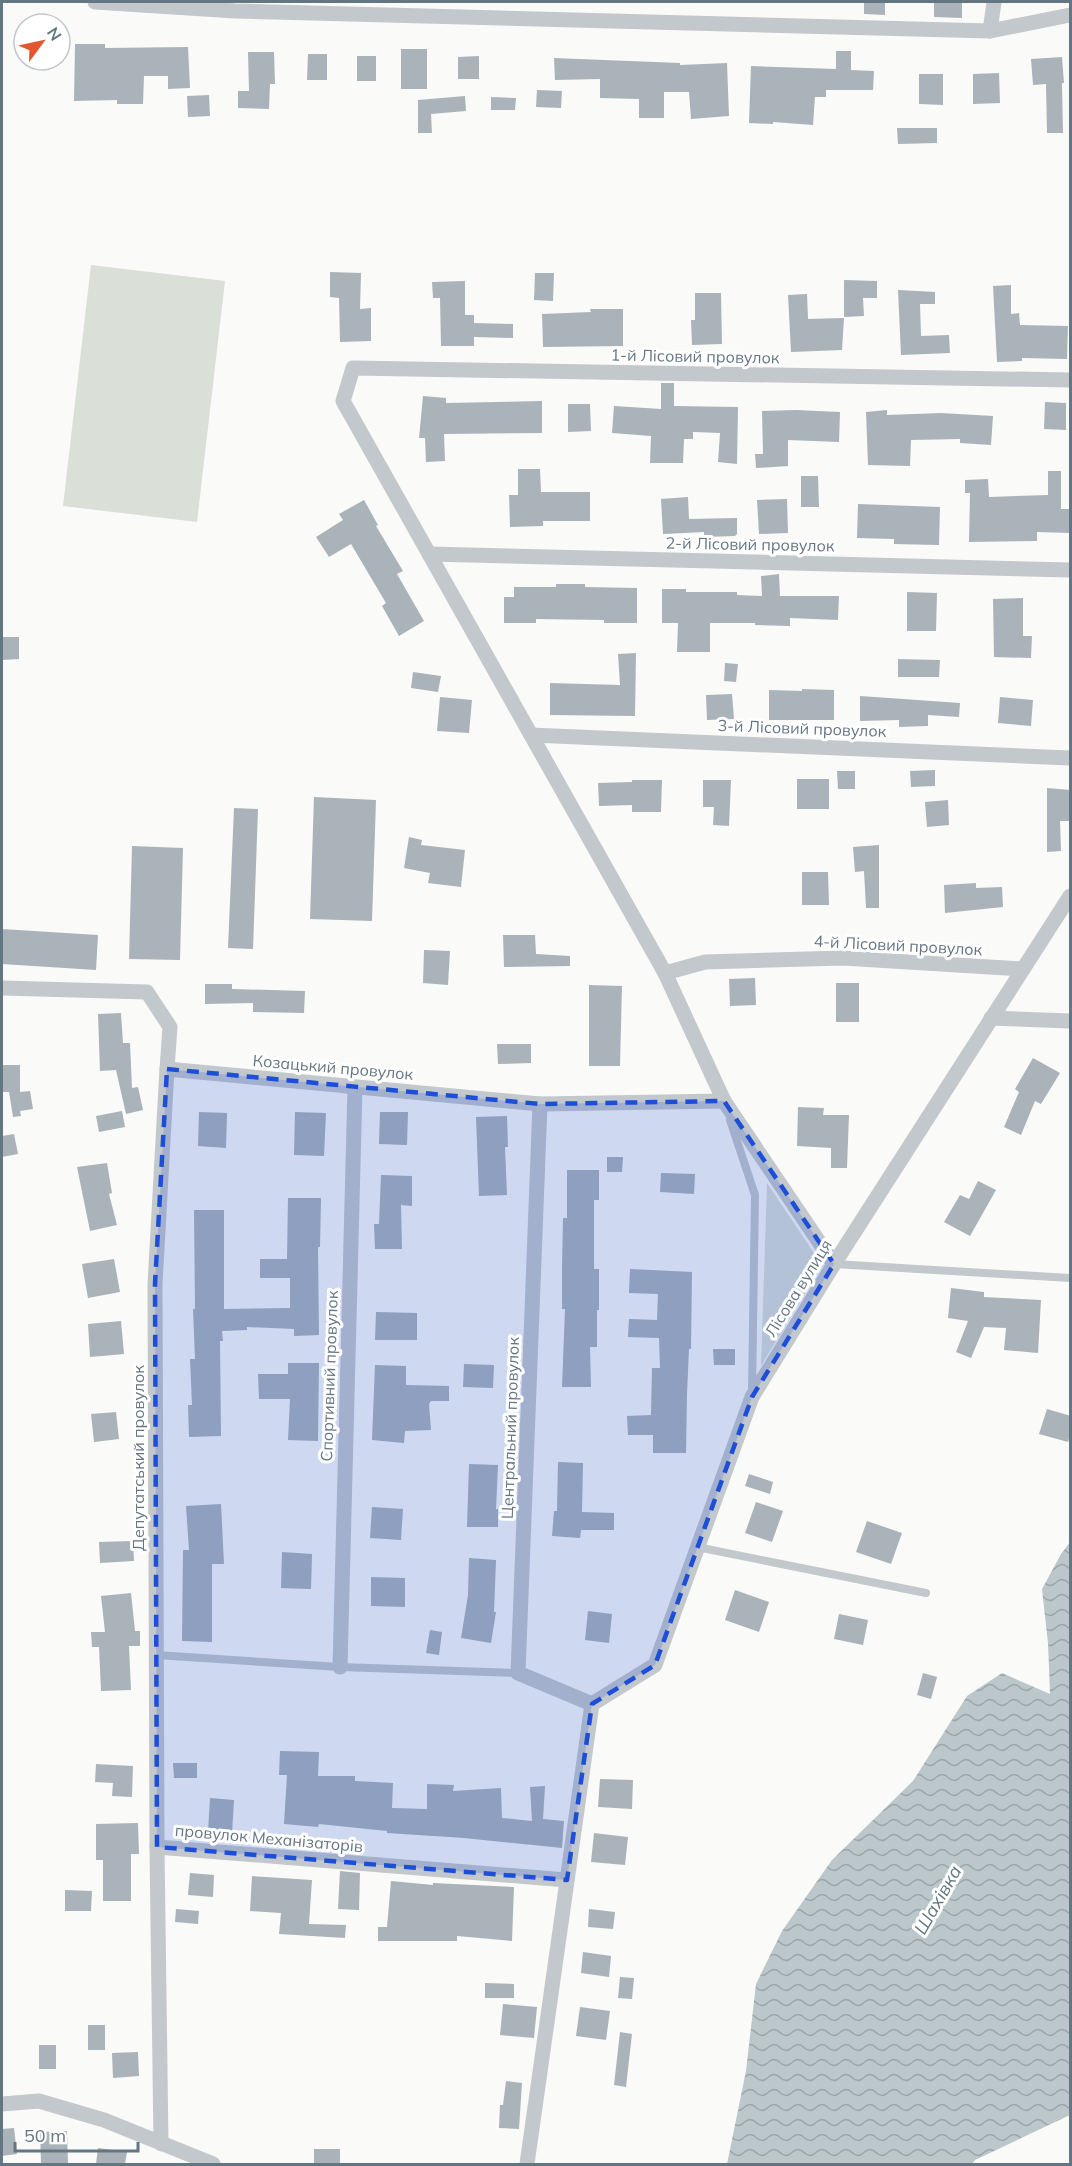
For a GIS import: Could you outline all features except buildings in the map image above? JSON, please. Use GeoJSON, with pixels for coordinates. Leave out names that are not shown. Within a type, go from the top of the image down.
{"type":"FeatureCollection","features":[{"type":"Feature","properties":{"kind":"street"},"geometry":{"type":"LineString","coordinates":[[95,2],[235,11],[990,31],[1071,15]]}},
{"type":"Feature","properties":{"kind":"street"},"geometry":{"type":"LineString","coordinates":[[990,31],[994,2]]}},
{"type":"Feature","properties":{"kind":"street","name":"1-й Лісовий провулок"},"geometry":{"type":"LineString","coordinates":[[429,554],[343,401],[353,368],[1071,380]]}},
{"type":"Feature","properties":{"kind":"street"},"geometry":{"type":"LineString","coordinates":[[429,554],[665,973],[724,1101],[834,1264]]}},
{"type":"Feature","properties":{"kind":"street","name":"2-й Лісовий провулок"},"geometry":{"type":"LineString","coordinates":[[429,554],[1071,570]]}},
{"type":"Feature","properties":{"kind":"street","name":"3-й Лісовий провулок"},"geometry":{"type":"LineString","coordinates":[[531,735],[1071,758]]}},
{"type":"Feature","properties":{"kind":"street","name":"Лісова вулиця"},"geometry":{"type":"LineString","coordinates":[[592,1704],[655,1665],[752,1397],[834,1264],[1071,896]]}},
{"type":"Feature","properties":{"kind":"street","name":"4-й Лісовий провулок"},"geometry":{"type":"LineString","coordinates":[[665,973],[705,962],[843,958],[1023,969]]}},
{"type":"Feature","properties":{"kind":"street"},"geometry":{"type":"LineString","coordinates":[[2,988],[147,992],[170,1027],[168,1069]]}},
{"type":"Feature","properties":{"kind":"street"},"geometry":{"type":"LineString","coordinates":[[992,1018],[1071,1022]]}},
{"type":"Feature","properties":{"kind":"street","name":"Козацький провулок"},"geometry":{"type":"LineString","coordinates":[[168,1069],[540,1104],[724,1101]]}},
{"type":"Feature","properties":{"kind":"street","name":"Депутатський провулок"},"geometry":{"type":"LineString","coordinates":[[157,1847],[155,1284],[168,1069]]}},
{"type":"Feature","properties":{"kind":"street","name":"Спортивний провулок"},"geometry":{"type":"LineString","coordinates":[[340,1667],[355,1087]]}},
{"type":"Feature","properties":{"kind":"street","name":"Центральний провулок"},"geometry":{"type":"LineString","coordinates":[[518,1673],[540,1104]]}},
{"type":"Feature","properties":{"kind":"street"},"geometry":{"type":"LineString","coordinates":[[518,1673],[592,1704],[527,2164]]}},
{"type":"Feature","properties":{"kind":"street","name":"провулок Механізаторів"},"geometry":{"type":"LineString","coordinates":[[161,2144],[157,1847],[567,1880]]}},
{"type":"Feature","properties":{"kind":"street"},"geometry":{"type":"LineString","coordinates":[[2,2104],[39,2101],[104,2120],[213,2164]]}},
{"type":"Feature","properties":{"kind":"lane"},"geometry":{"type":"LineString","coordinates":[[724,1101],[755,1195],[752,1397]]}},
{"type":"Feature","properties":{"kind":"lane"},"geometry":{"type":"LineString","coordinates":[[834,1264],[1071,1278]]}},
{"type":"Feature","properties":{"kind":"lane"},"geometry":{"type":"LineString","coordinates":[[698,1547],[926,1593]]}},
{"type":"Feature","properties":{"kind":"lane"},"geometry":{"type":"LineString","coordinates":[[156,1655],[340,1667],[518,1673]]}},
{"type":"Feature","properties":{"kind":"highlighted area"},"geometry":{"type":"Polygon","coordinates":[[[167,1069],[540,1104],[724,1101],[834,1264],[752,1397],[655,1665],[592,1704],[567,1880],[157,1847],[155,1284],[167,1069]]]}},
{"type":"Feature","properties":{"kind":"shaded area"},"geometry":{"type":"Polygon","coordinates":[[[91,265],[225,281],[197,522],[63,506],[91,265]]]}},
{"type":"Feature","properties":{"kind":"shaded area"},"geometry":{"type":"Polygon","coordinates":[[[767,1183],[822,1265],[761,1366],[767,1183]]]}},
{"type":"Feature","properties":{"kind":"water","name":"Шахівка"},"geometry":{"type":"Polygon","coordinates":[[[1070,1542],[1070,2115],[975,2160],[972,2164],[727,2164],[746,2071],[756,1984],[782,1931],[832,1860],[913,1781],[967,1696],[1002,1673],[1050,1694],[1048,1643],[1042,1589],[1070,1542]]]}}]}
